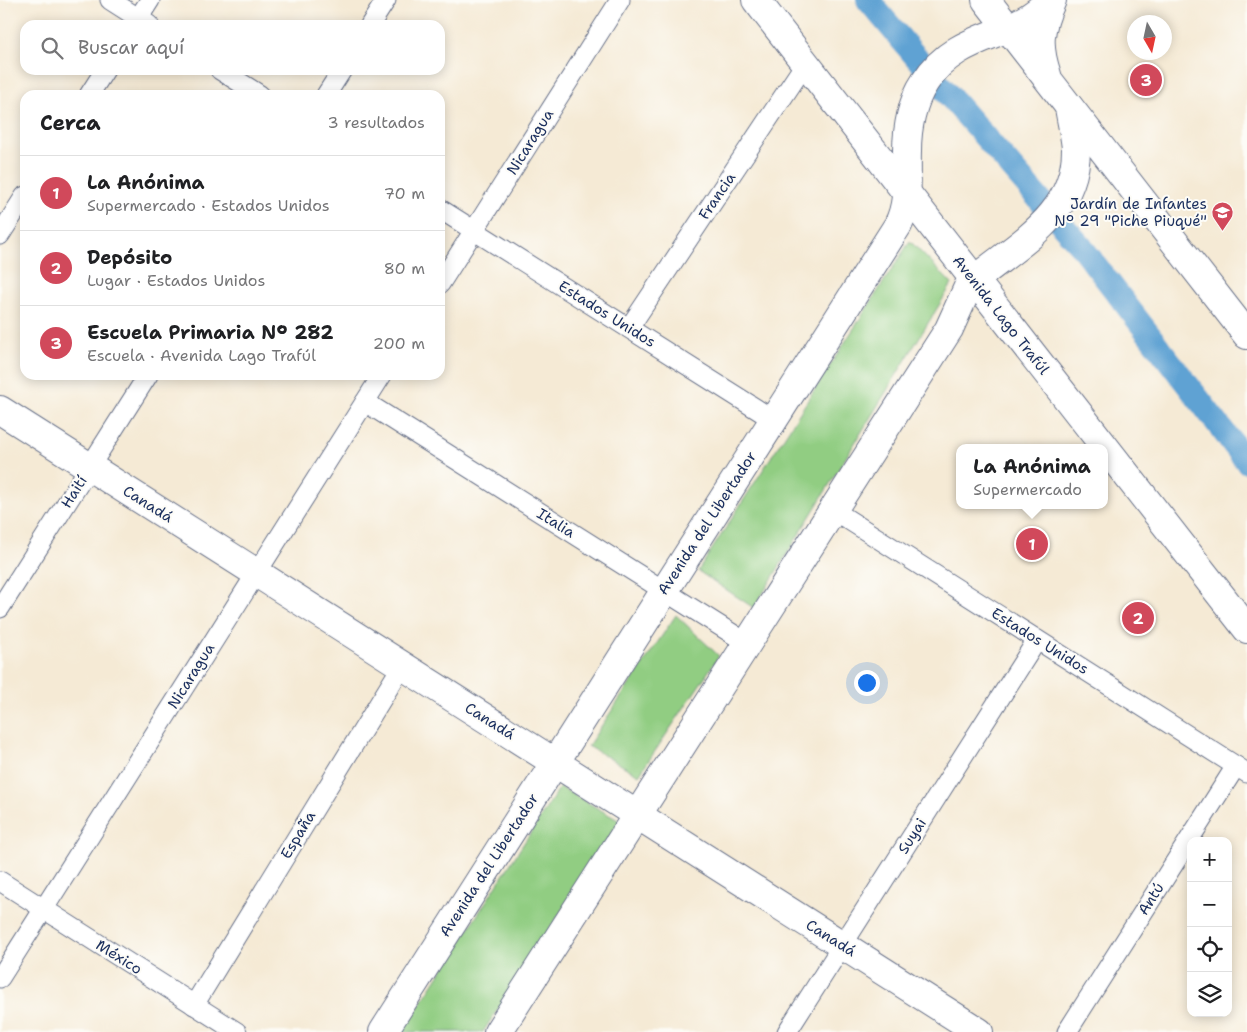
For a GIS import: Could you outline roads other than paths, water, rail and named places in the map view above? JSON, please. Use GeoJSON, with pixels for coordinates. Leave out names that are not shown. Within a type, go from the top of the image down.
{"type":"FeatureCollection","features":[{"type":"Feature","properties":{"kind":"main road","name":"Avenida Lago Trafúl"},"geometry":{"type":"LineString","coordinates":[[756,0],[906,195],[1102,444]]}},
{"type":"Feature","properties":{"kind":"main road"},"geometry":{"type":"LineString","coordinates":[[986,0],[1247,335]]}},
{"type":"Feature","properties":{"kind":"main road"},"geometry":{"type":"LineString","coordinates":[[1050,0],[1040,37],[1040,56],[1050,84]]}},
{"type":"Feature","properties":{"kind":"main road","name":"Avenida del Libertador"},"geometry":{"type":"LineString","coordinates":[[382,1032],[898,225],[905,209],[906,148],[912,112],[925,80],[942,60],[961,46],[1032,15],[1050,0]]}},
{"type":"Feature","properties":{"kind":"main road"},"geometry":{"type":"LineString","coordinates":[[498,1032],[949,329],[965,294],[974,280],[1049,219],[1068,193],[1073,176],[1076,151],[1069,107]]}},
{"type":"Feature","properties":{"kind":"main road","name":"Canadá"},"geometry":{"type":"LineString","coordinates":[[0,410],[979,1032]]}},
{"type":"Feature","properties":{"kind":"main road","name":"Avenida Lago Trafúl"},"geometry":{"type":"LineString","coordinates":[[1108,451],[1247,629]]}},
{"type":"Feature","properties":{"kind":"street"},"geometry":{"type":"LineString","coordinates":[[110,0],[136,20]]}},
{"type":"Feature","properties":{"kind":"street"},"geometry":{"type":"LineString","coordinates":[[141,20],[150,0]]}},
{"type":"Feature","properties":{"kind":"street"},"geometry":{"type":"LineString","coordinates":[[373,20],[386,0]]}},
{"type":"Feature","properties":{"kind":"street","name":"Nicaragua"},"geometry":{"type":"LineString","coordinates":[[445,276],[620,0]]}},
{"type":"Feature","properties":{"kind":"street","name":"Francia"},"geometry":{"type":"LineString","coordinates":[[629,328],[805,64]]}},
{"type":"Feature","properties":{"kind":"street"},"geometry":{"type":"LineString","coordinates":[[92,90],[102,75]]}},
{"type":"Feature","properties":{"kind":"street"},"geometry":{"type":"LineString","coordinates":[[228,75],[252,90]]}},
{"type":"Feature","properties":{"kind":"street"},"geometry":{"type":"LineString","coordinates":[[329,90],[339,75]]}},
{"type":"Feature","properties":{"kind":"street"},"geometry":{"type":"LineString","coordinates":[[0,236],[20,204]]}},
{"type":"Feature","properties":{"kind":"street","name":"Estados Unidos"},"geometry":{"type":"LineString","coordinates":[[445,212],[774,420]]}},
{"type":"Feature","properties":{"kind":"street","name":"Haití"},"geometry":{"type":"LineString","coordinates":[[0,608],[145,380]]}},
{"type":"Feature","properties":{"kind":"street","name":"Nicaragua"},"geometry":{"type":"LineString","coordinates":[[0,978],[379,380]]}},
{"type":"Feature","properties":{"kind":"street","name":"Italia"},"geometry":{"type":"LineString","coordinates":[[365,402],[747,643]]}},
{"type":"Feature","properties":{"kind":"street","name":"Estados Unidos"},"geometry":{"type":"LineString","coordinates":[[833,510],[1242,769]]}},
{"type":"Feature","properties":{"kind":"street","name":"Suyai"},"geometry":{"type":"LineString","coordinates":[[787,1032],[1037,640]]}},
{"type":"Feature","properties":{"kind":"street","name":"España"},"geometry":{"type":"LineString","coordinates":[[194,1005],[402,666]]}},
{"type":"Feature","properties":{"kind":"street","name":"Antú"},"geometry":{"type":"LineString","coordinates":[[1067,1032],[1242,769]]}},
{"type":"Feature","properties":{"kind":"street","name":"México"},"geometry":{"type":"LineString","coordinates":[[0,881],[237,1032]]}},
{"type":"Feature","properties":{"kind":"waterway"},"geometry":{"type":"LineString","coordinates":[[868,0],[922,64]]}},
{"type":"Feature","properties":{"kind":"waterway"},"geometry":{"type":"LineString","coordinates":[[939,84],[1044,205]]}},
{"type":"Feature","properties":{"kind":"waterway"},"geometry":{"type":"LineString","coordinates":[[1062,225],[1080,245],[1247,462]]}},
{"type":"Feature","properties":{"kind":"place","name":"Escuela Primaria N° 282"},"geometry":{"type":"Point","coordinates":[1146,80]}},
{"type":"Feature","properties":{"kind":"place","name":"Jardín de Infantes N° 29 \"Piche Piuqué\""},"geometry":{"type":"Point","coordinates":[1223,232]}},
{"type":"Feature","properties":{"kind":"place","name":"La Anónima"},"geometry":{"type":"Point","coordinates":[1032,544]}},
{"type":"Feature","properties":{"kind":"place","name":"Depósito"},"geometry":{"type":"Point","coordinates":[1138,618]}}]}
